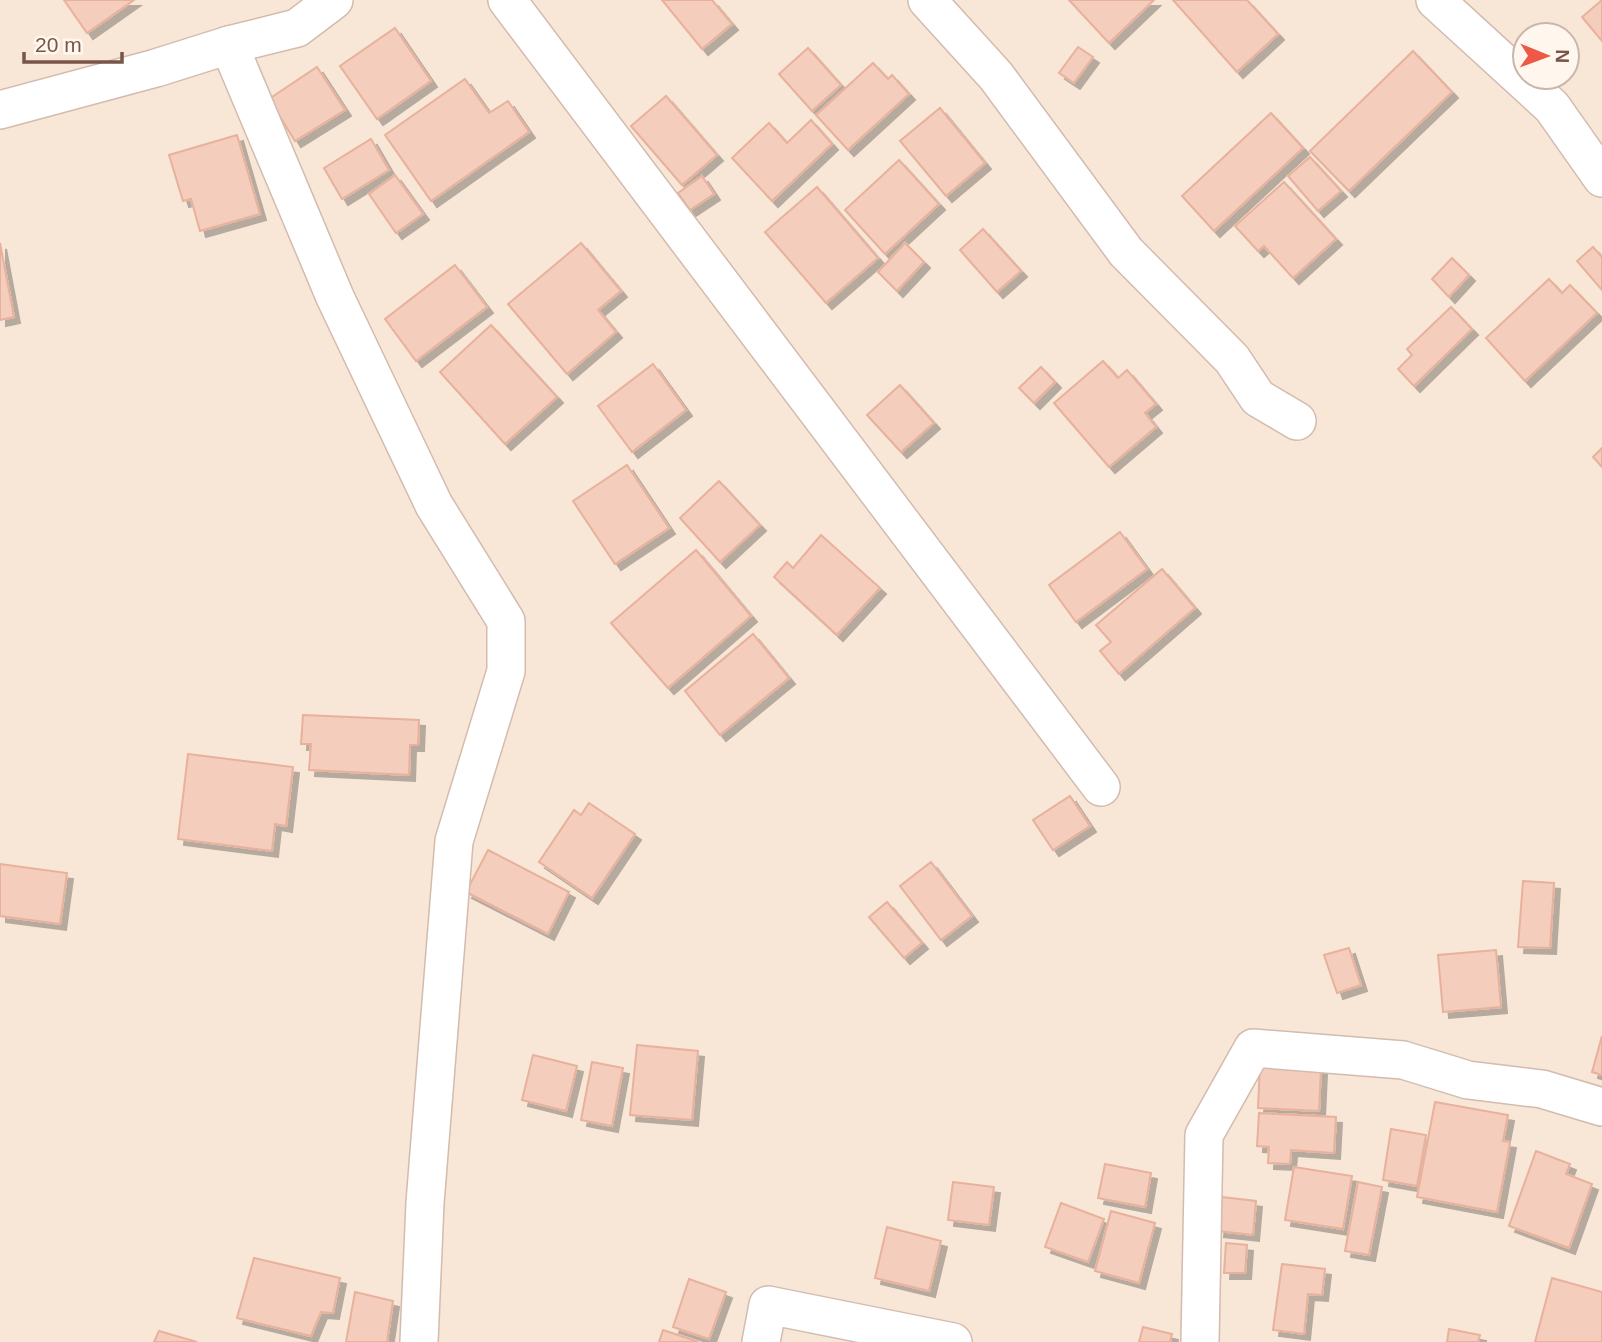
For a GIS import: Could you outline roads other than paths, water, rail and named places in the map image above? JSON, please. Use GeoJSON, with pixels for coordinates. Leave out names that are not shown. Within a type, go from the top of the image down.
{"type":"FeatureCollection","features":[{"type":"Feature","properties":{"kind":"street"},"geometry":{"type":"LineString","coordinates":[[0,110],[297,28],[334,0]]}},
{"type":"Feature","properties":{"kind":"street"},"geometry":{"type":"LineString","coordinates":[[507,0],[1101,787]]}},
{"type":"Feature","properties":{"kind":"street"},"geometry":{"type":"LineString","coordinates":[[927,0],[996,76],[1126,253],[1232,359],[1258,398],[1297,421]]}},
{"type":"Feature","properties":{"kind":"street"},"geometry":{"type":"LineString","coordinates":[[1435,0],[1552,107],[1602,178]]}},
{"type":"Feature","properties":{"kind":"street"},"geometry":{"type":"LineString","coordinates":[[229,45],[335,297],[428,493],[506,621],[506,671],[454,841],[425,1203],[419,1342]]}},
{"type":"Feature","properties":{"kind":"street"},"geometry":{"type":"LineString","coordinates":[[1200,1342],[1204,1135],[1253,1048],[1404,1060],[1468,1080],[1542,1089],[1602,1107]]}},
{"type":"Feature","properties":{"kind":"street"},"geometry":{"type":"LineString","coordinates":[[761,1342],[768,1305],[953,1342]]}}]}
